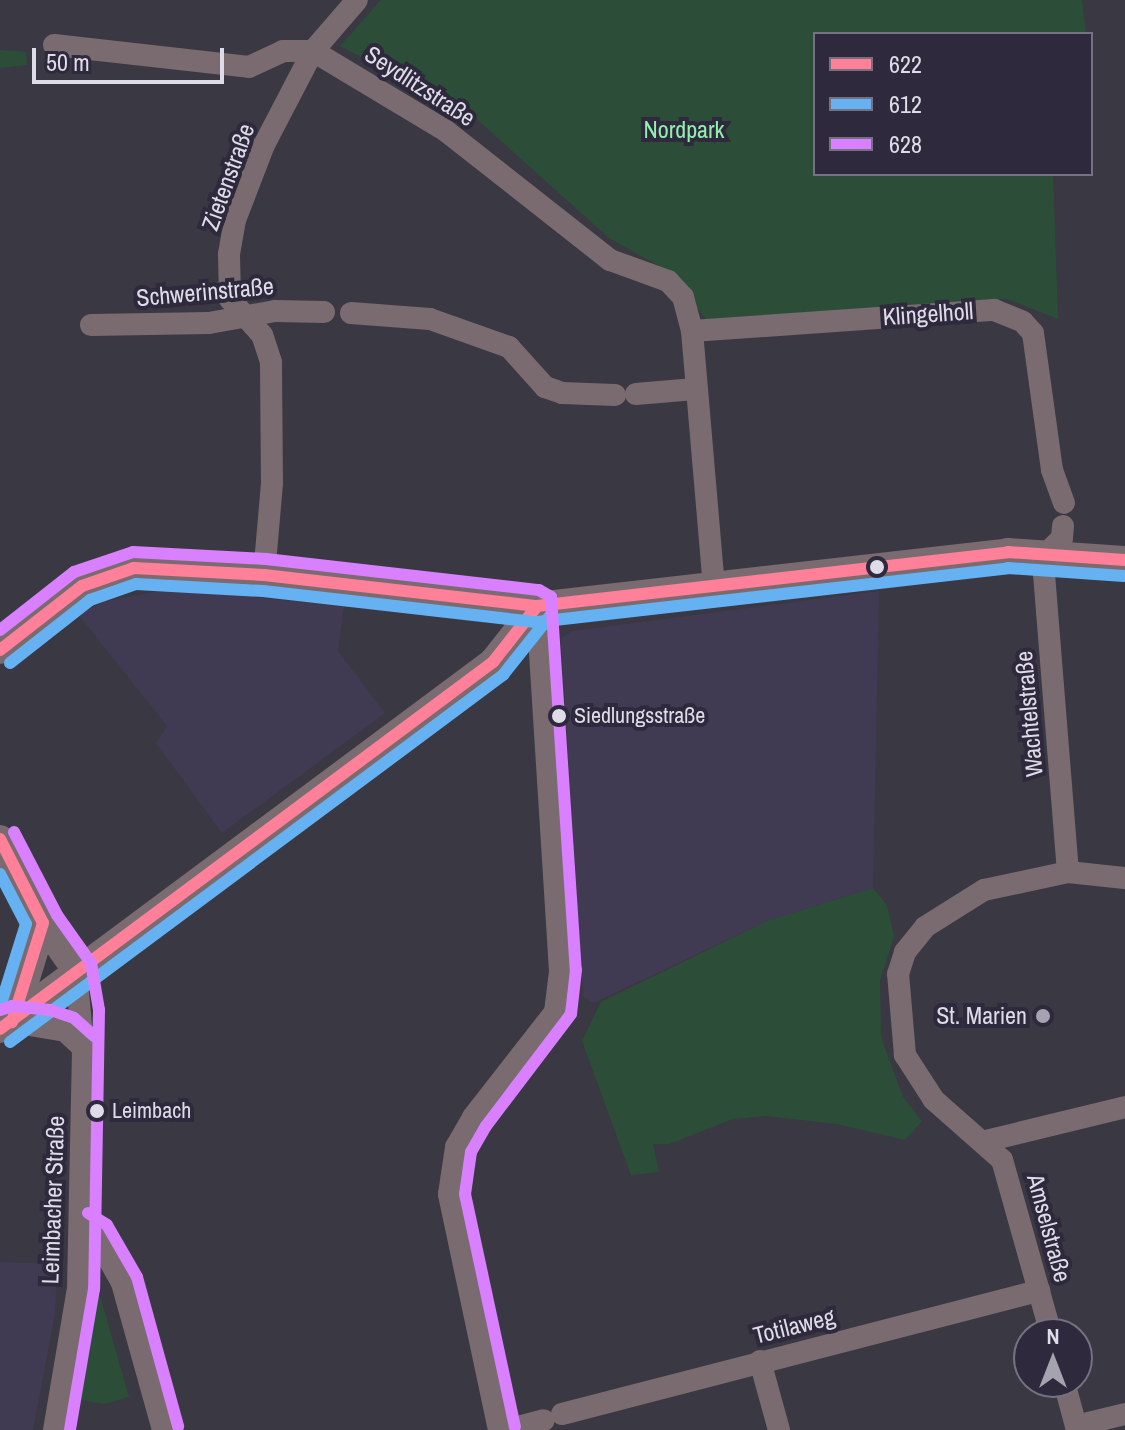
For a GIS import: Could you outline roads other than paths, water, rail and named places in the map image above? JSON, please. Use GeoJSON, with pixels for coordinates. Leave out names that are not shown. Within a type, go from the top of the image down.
{"type":"FeatureCollection","features":[{"type":"Feature","properties":{"kind":"street","name":"Zietenstraße"},"geometry":{"type":"LineString","coordinates":[[264,575],[272,483],[271,362],[262,335],[230,299],[227,281],[235,220],[264,145],[313,51],[357,0]]}},
{"type":"Feature","properties":{"kind":"street"},"geometry":{"type":"LineString","coordinates":[[54,45],[249,67],[283,51],[313,51]]}},
{"type":"Feature","properties":{"kind":"street","name":"Seydlitzstraße"},"geometry":{"type":"LineString","coordinates":[[313,51],[446,131],[610,260],[668,281],[683,297],[692,331],[714,586]]}},
{"type":"Feature","properties":{"kind":"street","name":"Klingelholl"},"geometry":{"type":"LineString","coordinates":[[692,331],[994,310],[1023,322],[1033,333],[1052,470],[1064,503]]}},
{"type":"Feature","properties":{"kind":"street","name":"Schwerinstraße"},"geometry":{"type":"LineString","coordinates":[[91,325],[324,312]]}},
{"type":"Feature","properties":{"kind":"street"},"geometry":{"type":"LineString","coordinates":[[351,313],[430,319],[509,347],[545,387],[562,393],[626,394],[695,389]]}},
{"type":"Feature","properties":{"kind":"street"},"geometry":{"type":"LineString","coordinates":[[1047,553],[1062,538],[1063,526]]}},
{"type":"Feature","properties":{"kind":"street"},"geometry":{"type":"LineString","coordinates":[[0,650],[82,586],[134,568],[264,575],[537,606],[863,566],[1047,553],[1125,560]]}},
{"type":"Feature","properties":{"kind":"street","name":"Wachtelstraße"},"geometry":{"type":"LineString","coordinates":[[1047,553],[1044,574],[1068,872]]}},
{"type":"Feature","properties":{"kind":"street"},"geometry":{"type":"LineString","coordinates":[[6,1025],[493,662],[537,606]]}},
{"type":"Feature","properties":{"kind":"street"},"geometry":{"type":"LineString","coordinates":[[499,1430],[449,1194],[456,1147],[473,1117],[555,1012],[560,971],[537,606]]}},
{"type":"Feature","properties":{"kind":"street"},"geometry":{"type":"LineString","coordinates":[[0,839],[43,923],[76,970]]}},
{"type":"Feature","properties":{"kind":"street","name":"Amselstraße"},"geometry":{"type":"LineString","coordinates":[[1047,1318],[1016,1195],[1002,1160],[986,1141],[934,1100],[917,1078],[899,1035],[898,974],[905,952],[925,927],[958,903],[984,890],[1068,872],[1125,878]]}},
{"type":"Feature","properties":{"kind":"street"},"geometry":{"type":"LineString","coordinates":[[6,1025],[43,923]]}},
{"type":"Feature","properties":{"kind":"street","name":"Leimbacher Straße"},"geometry":{"type":"LineString","coordinates":[[54,1430],[78,1288],[83,1048],[76,970]]}},
{"type":"Feature","properties":{"kind":"street"},"geometry":{"type":"LineString","coordinates":[[6,1025],[65,1031],[83,1048]]}},
{"type":"Feature","properties":{"kind":"street"},"geometry":{"type":"LineString","coordinates":[[986,1141],[1125,1107]]}},
{"type":"Feature","properties":{"kind":"street"},"geometry":{"type":"LineString","coordinates":[[80,1227],[95,1235],[122,1283],[163,1430]]}},
{"type":"Feature","properties":{"kind":"street","name":"Totilaweg"},"geometry":{"type":"LineString","coordinates":[[507,1430],[760,1361],[1039,1291]]}},
{"type":"Feature","properties":{"kind":"street"},"geometry":{"type":"LineString","coordinates":[[760,1361],[779,1430]]}},
{"type":"Feature","properties":{"kind":"street"},"geometry":{"type":"LineString","coordinates":[[1068,1398],[1076,1428],[1125,1414]]}},
{"type":"Feature","properties":{"kind":"place","name":"Siedlungsstraße"},"geometry":{"type":"Point","coordinates":[559,716]}},
{"type":"Feature","properties":{"kind":"place","name":"St. Marien"},"geometry":{"type":"Point","coordinates":[1043,1016]}},
{"type":"Feature","properties":{"kind":"place","name":"Leimbach"},"geometry":{"type":"Point","coordinates":[97,1111]}},
{"type":"Feature","properties":{"kind":"park label","name":"Nordpark"},"geometry":{"type":"Point","coordinates":[684,130]}}]}
